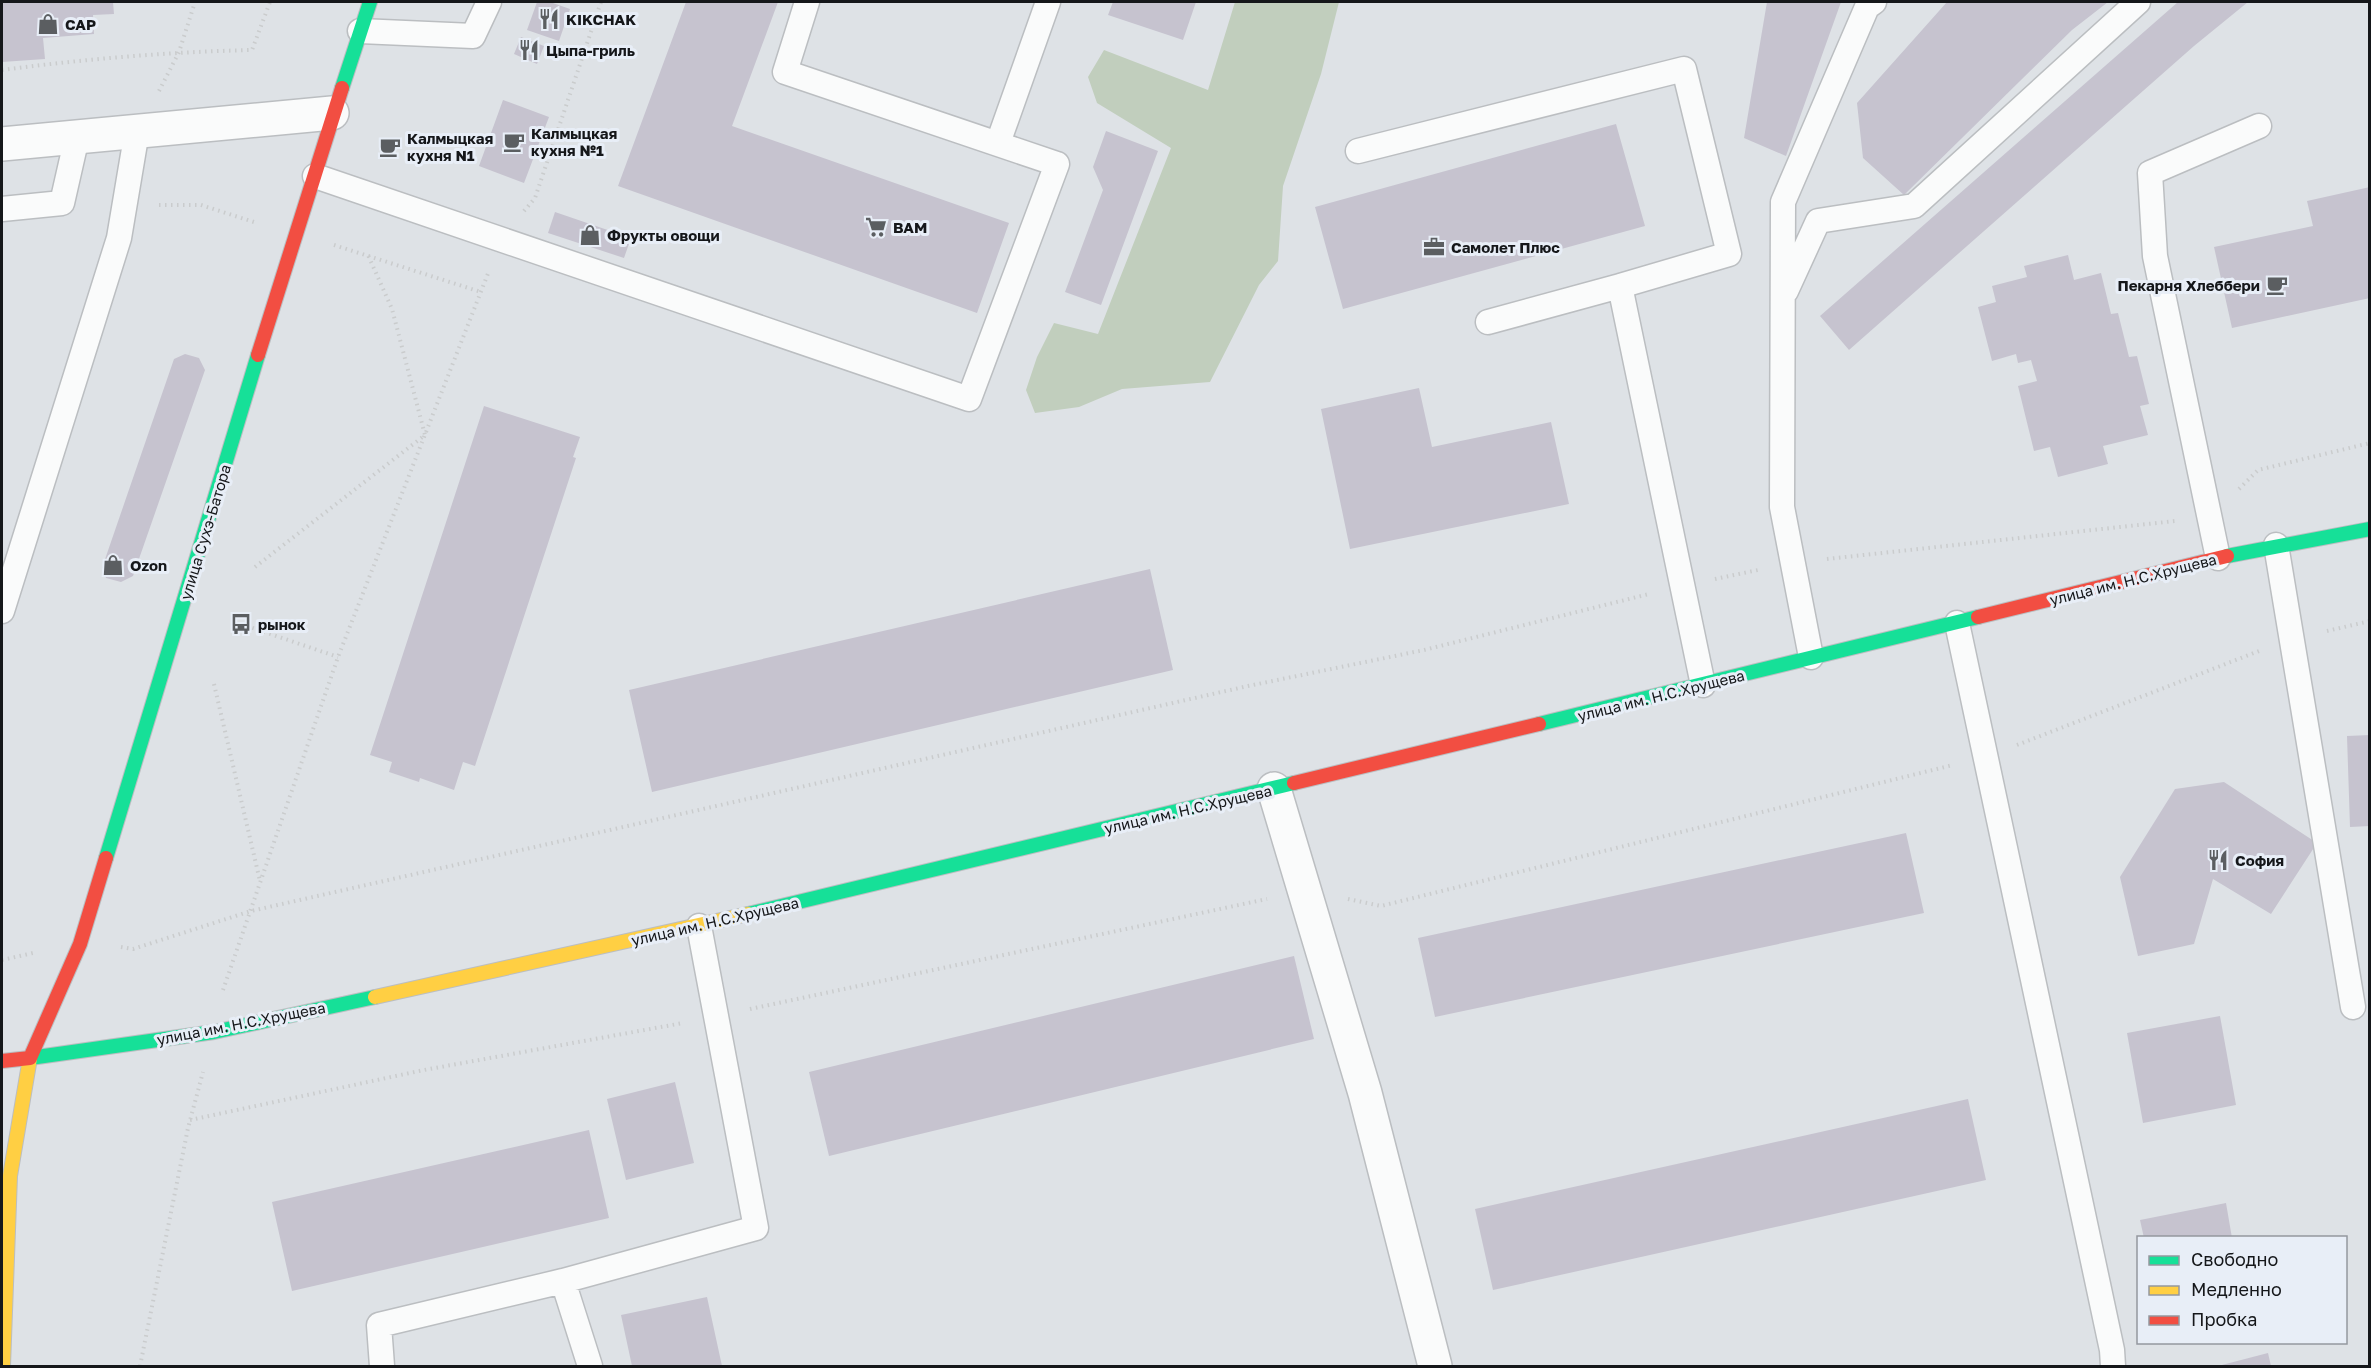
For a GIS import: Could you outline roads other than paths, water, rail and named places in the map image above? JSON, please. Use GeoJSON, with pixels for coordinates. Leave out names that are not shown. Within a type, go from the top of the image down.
{"type":"FeatureCollection","features":[{"type":"Feature","properties":{"kind":"main road","name":"улица Сухэ-Батора"},"geometry":{"type":"LineString","coordinates":[[6,1105],[30,1058],[80,944],[315,176],[332,113],[370,2]]}},
{"type":"Feature","properties":{"kind":"main road","name":"улица им. Н.С.Хрущева"},"geometry":{"type":"LineString","coordinates":[[2,1061],[214,1032],[699,926],[1274,789],[2218,558],[2276,545],[2370,529]]}},
{"type":"Feature","properties":{"kind":"main road","name":"улица Сухэ-Батора"},"geometry":{"type":"LineString","coordinates":[[3,1366],[10,1176],[30,1058]]}},
{"type":"Feature","properties":{"kind":"street"},"geometry":{"type":"LineString","coordinates":[[2,144],[332,113]]}},
{"type":"Feature","properties":{"kind":"street"},"geometry":{"type":"LineString","coordinates":[[1274,789],[1365,1093],[1435,1366]]}},
{"type":"Feature","properties":{"kind":"lane"},"geometry":{"type":"LineString","coordinates":[[360,30],[473,36],[489,2]]}},
{"type":"Feature","properties":{"kind":"lane"},"geometry":{"type":"LineString","coordinates":[[315,176],[969,399],[1057,164],[785,72],[807,2]]}},
{"type":"Feature","properties":{"kind":"lane"},"geometry":{"type":"LineString","coordinates":[[998,143],[1048,2]]}},
{"type":"Feature","properties":{"kind":"lane"},"geometry":{"type":"LineString","coordinates":[[1811,657],[1782,507],[1783,202],[1867,7],[1874,2]]}},
{"type":"Feature","properties":{"kind":"lane"},"geometry":{"type":"LineString","coordinates":[[1783,299],[1818,221],[1914,206],[2138,2]]}},
{"type":"Feature","properties":{"kind":"lane"},"geometry":{"type":"LineString","coordinates":[[1358,151],[1684,69],[1729,254],[1488,322]]}},
{"type":"Feature","properties":{"kind":"lane"},"geometry":{"type":"LineString","coordinates":[[2218,558],[2155,256],[2150,173],[2259,126]]}},
{"type":"Feature","properties":{"kind":"lane"},"geometry":{"type":"LineString","coordinates":[[2,612],[119,238],[137,131]]}},
{"type":"Feature","properties":{"kind":"lane"},"geometry":{"type":"LineString","coordinates":[[2,209],[62,202],[77,137]]}},
{"type":"Feature","properties":{"kind":"lane"},"geometry":{"type":"LineString","coordinates":[[1620,286],[1703,685]]}},
{"type":"Feature","properties":{"kind":"lane"},"geometry":{"type":"LineString","coordinates":[[2276,545],[2353,1007]]}},
{"type":"Feature","properties":{"kind":"lane"},"geometry":{"type":"LineString","coordinates":[[1957,623],[2112,1350],[2113,1366]]}},
{"type":"Feature","properties":{"kind":"lane"},"geometry":{"type":"LineString","coordinates":[[382,1366],[379,1325],[563,1281],[756,1228],[699,926]]}},
{"type":"Feature","properties":{"kind":"lane"},"geometry":{"type":"LineString","coordinates":[[563,1281],[590,1366]]}},
{"type":"Feature","properties":{"kind":"place","name":"KIKCHAK"},"geometry":{"type":"Point","coordinates":[549,19]}},
{"type":"Feature","properties":{"kind":"place","name":"САР"},"geometry":{"type":"Point","coordinates":[48,24]}},
{"type":"Feature","properties":{"kind":"place","name":"Цыпа-гриль"},"geometry":{"type":"Point","coordinates":[529,50]}},
{"type":"Feature","properties":{"kind":"place","name":"Калмыцкая кухня №1"},"geometry":{"type":"Point","coordinates":[514,142]}},
{"type":"Feature","properties":{"kind":"place","name":"Калмыцкая кухня N1"},"geometry":{"type":"Point","coordinates":[390,147]}},
{"type":"Feature","properties":{"kind":"place","name":"ВАМ"},"geometry":{"type":"Point","coordinates":[876,227]}},
{"type":"Feature","properties":{"kind":"place","name":"Фрукты овощи"},"geometry":{"type":"Point","coordinates":[590,235]}},
{"type":"Feature","properties":{"kind":"place","name":"Самолет Плюс"},"geometry":{"type":"Point","coordinates":[1434,247]}},
{"type":"Feature","properties":{"kind":"place","name":"Пекарня Хлеббери"},"geometry":{"type":"Point","coordinates":[2277,285]}},
{"type":"Feature","properties":{"kind":"place","name":"Ozon"},"geometry":{"type":"Point","coordinates":[113,565]}},
{"type":"Feature","properties":{"kind":"place","name":"рынок"},"geometry":{"type":"Point","coordinates":[241,624]}},
{"type":"Feature","properties":{"kind":"place","name":"София"},"geometry":{"type":"Point","coordinates":[2218,860]}}]}
